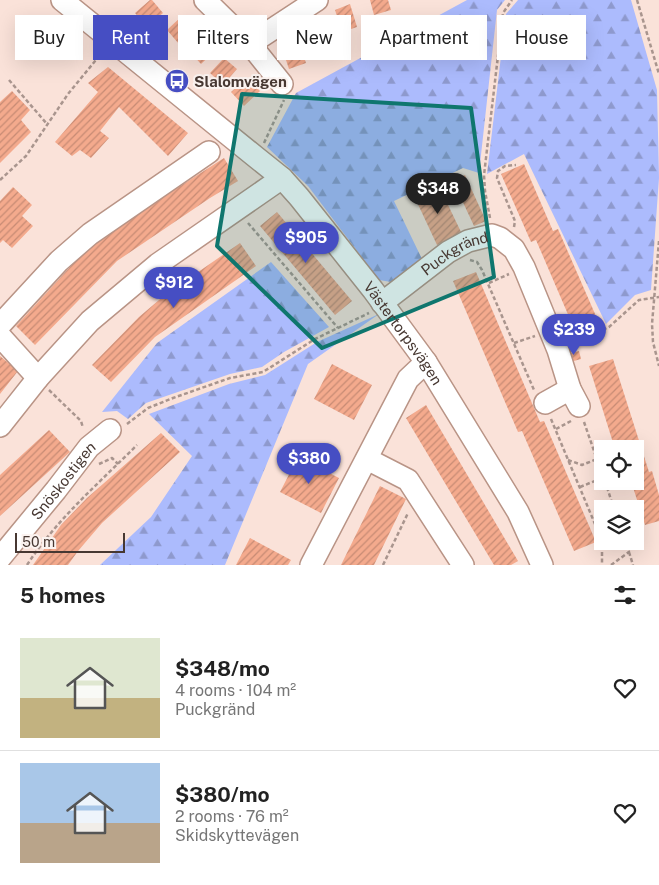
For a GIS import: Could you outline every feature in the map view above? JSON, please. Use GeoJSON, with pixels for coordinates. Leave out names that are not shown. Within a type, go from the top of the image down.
{"type":"FeatureCollection","features":[{"type":"Feature","properties":{"kind":"street","name":"Västertorpsvägen"},"geometry":{"type":"LineString","coordinates":[[62,0],[93,26]]}},
{"type":"Feature","properties":{"kind":"street"},"geometry":{"type":"LineString","coordinates":[[205,0],[220,15]]}},
{"type":"Feature","properties":{"kind":"street"},"geometry":{"type":"LineString","coordinates":[[267,33],[317,0]]}},
{"type":"Feature","properties":{"kind":"street","name":"Västertorpsvägen"},"geometry":{"type":"LineString","coordinates":[[135,60],[282,178],[299,197],[426,362],[518,512],[542,565]]}},
{"type":"Feature","properties":{"kind":"street"},"geometry":{"type":"LineString","coordinates":[[263,60],[282,84]]}},
{"type":"Feature","properties":{"kind":"street"},"geometry":{"type":"LineString","coordinates":[[0,324],[59,261],[90,234],[209,152]]}},
{"type":"Feature","properties":{"kind":"street"},"geometry":{"type":"LineString","coordinates":[[0,426],[38,378],[90,321],[158,264],[282,178]]}},
{"type":"Feature","properties":{"kind":"street","name":"Puckgränd"},"geometry":{"type":"LineString","coordinates":[[382,303],[448,252],[468,241],[499,239],[514,248],[524,268],[558,350],[574,397]]}},
{"type":"Feature","properties":{"kind":"street"},"geometry":{"type":"LineString","coordinates":[[0,336],[38,378]]}},
{"type":"Feature","properties":{"kind":"street"},"geometry":{"type":"LineString","coordinates":[[311,565],[368,459],[408,379],[426,362]]}},
{"type":"Feature","properties":{"kind":"street"},"geometry":{"type":"LineString","coordinates":[[545,403],[574,397]]}},
{"type":"Feature","properties":{"kind":"street","name":"Snöskostigen"},"geometry":{"type":"LineString","coordinates":[[0,558],[56,490],[89,446],[110,430]]}},
{"type":"Feature","properties":{"kind":"street"},"geometry":{"type":"LineString","coordinates":[[368,459],[408,480],[463,565]]}},
{"type":"Feature","properties":{"kind":"path"},"geometry":{"type":"LineString","coordinates":[[512,0],[503,12],[484,175],[484,191],[492,224],[499,239],[514,228],[515,221],[497,178],[498,171],[505,166],[516,165]]}},
{"type":"Feature","properties":{"kind":"path"},"geometry":{"type":"LineString","coordinates":[[637,0],[659,74]]}},
{"type":"Feature","properties":{"kind":"path"},"geometry":{"type":"LineString","coordinates":[[0,180],[26,156],[68,94],[96,60]]}},
{"type":"Feature","properties":{"kind":"path"},"geometry":{"type":"LineString","coordinates":[[9,80],[47,124]]}},
{"type":"Feature","properties":{"kind":"path"},"geometry":{"type":"LineString","coordinates":[[257,158],[286,97],[282,84]]}},
{"type":"Feature","properties":{"kind":"path"},"geometry":{"type":"LineString","coordinates":[[237,210],[338,328]]}},
{"type":"Feature","properties":{"kind":"path"},"geometry":{"type":"LineString","coordinates":[[659,241],[652,324],[653,342],[659,366]]}},
{"type":"Feature","properties":{"kind":"path"},"geometry":{"type":"LineString","coordinates":[[488,283],[524,268]]}},
{"type":"Feature","properties":{"kind":"path"},"geometry":{"type":"LineString","coordinates":[[558,350],[609,327],[638,300],[659,297]]}},
{"type":"Feature","properties":{"kind":"path"},"geometry":{"type":"LineString","coordinates":[[110,430],[130,424],[148,408],[173,398],[230,378],[263,372],[315,339],[367,315],[382,303]]}},
{"type":"Feature","properties":{"kind":"path"},"geometry":{"type":"LineString","coordinates":[[38,378],[81,421]]}},
{"type":"Feature","properties":{"kind":"path"},"geometry":{"type":"LineString","coordinates":[[574,397],[594,451]]}},
{"type":"Feature","properties":{"kind":"path","name":"Snöskostigen"},"geometry":{"type":"LineString","coordinates":[[27,565],[43,541],[73,507],[137,445]]}},
{"type":"Feature","properties":{"kind":"path"},"geometry":{"type":"LineString","coordinates":[[568,460],[582,465],[594,460]]}},
{"type":"Feature","properties":{"kind":"path"},"geometry":{"type":"LineString","coordinates":[[580,487],[594,483]]}},
{"type":"Feature","properties":{"kind":"path"},"geometry":{"type":"LineString","coordinates":[[383,565],[417,494]]}},
{"type":"Feature","properties":{"kind":"path"},"geometry":{"type":"LineString","coordinates":[[610,565],[629,552],[633,565]]}},
{"type":"Feature","properties":{"kind":"highlighted area"},"geometry":{"type":"Polygon","coordinates":[[[242,94],[471,108],[494,277],[322,348],[217,246],[242,94]]]}},
{"type":"Feature","properties":{"kind":"green space"},"geometry":{"type":"Polygon","coordinates":[[[467,0],[505,0],[497,10],[479,173],[463,168],[394,201],[422,259],[391,282],[379,280],[308,186],[267,147],[296,93],[361,58],[361,60],[487,60],[487,15],[439,15],[467,0]]]}},
{"type":"Feature","properties":{"kind":"green space"},"geometry":{"type":"Polygon","coordinates":[[[518,0],[631,0],[657,90],[659,178],[651,290],[635,295],[606,324],[524,154],[487,174],[501,60],[586,60],[586,15],[506,14],[518,0]]]}},
{"type":"Feature","properties":{"kind":"green space"},"geometry":{"type":"Polygon","coordinates":[[[271,262],[329,327],[284,352],[262,367],[230,374],[146,403],[128,419],[117,411],[102,412],[157,343],[271,262]]]}},
{"type":"Feature","properties":{"kind":"green space"},"geometry":{"type":"Polygon","coordinates":[[[379,314],[308,364],[225,565],[100,565],[151,517],[192,456],[149,414],[229,384],[265,375],[317,342],[379,314]]]}},
{"type":"Feature","properties":{"kind":"building"},"geometry":{"type":"Polygon","coordinates":[[[152,0],[163,13],[161,15],[137,15],[135,13],[152,0]]]}},
{"type":"Feature","properties":{"kind":"building"},"geometry":{"type":"Polygon","coordinates":[[[370,0],[388,0],[391,10],[374,15],[370,0]]]}},
{"type":"Feature","properties":{"kind":"building"},"geometry":{"type":"Polygon","coordinates":[[[350,4],[357,27],[351,29],[351,15],[337,15],[335,10],[350,4]]]}},
{"type":"Feature","properties":{"kind":"building"},"geometry":{"type":"Polygon","coordinates":[[[178,20],[178,43],[168,31],[178,20]]]}},
{"type":"Feature","properties":{"kind":"building"},"geometry":{"type":"Polygon","coordinates":[[[197,60],[205,60],[201,64],[197,60]]]}},
{"type":"Feature","properties":{"kind":"building"},"geometry":{"type":"Polygon","coordinates":[[[222,60],[226,60],[237,69],[223,85],[210,73],[222,60]]]}},
{"type":"Feature","properties":{"kind":"building"},"geometry":{"type":"Polygon","coordinates":[[[286,60],[305,60],[306,63],[289,69],[286,60]]]}},
{"type":"Feature","properties":{"kind":"building"},"geometry":{"type":"Polygon","coordinates":[[[108,67],[188,133],[168,156],[119,107],[100,131],[109,138],[91,158],[80,150],[72,156],[55,142],[98,92],[88,83],[108,67]]]}},
{"type":"Feature","properties":{"kind":"building"},"geometry":{"type":"Polygon","coordinates":[[[247,78],[260,91],[244,106],[231,92],[247,78]]]}},
{"type":"Feature","properties":{"kind":"building"},"geometry":{"type":"Polygon","coordinates":[[[12,91],[30,110],[21,120],[31,132],[0,163],[0,102],[12,91]]]}},
{"type":"Feature","properties":{"kind":"building"},"geometry":{"type":"Polygon","coordinates":[[[224,158],[238,181],[117,261],[35,345],[16,326],[93,242],[224,158]]]}},
{"type":"Feature","properties":{"kind":"building"},"geometry":{"type":"Polygon","coordinates":[[[524,164],[553,231],[558,229],[599,323],[576,333],[536,240],[531,242],[501,174],[524,164]]]}},
{"type":"Feature","properties":{"kind":"building"},"geometry":{"type":"Polygon","coordinates":[[[465,175],[486,221],[474,226],[453,181],[465,175]]]}},
{"type":"Feature","properties":{"kind":"building"},"geometry":{"type":"Polygon","coordinates":[[[439,186],[461,232],[437,245],[415,198],[439,186]]]}},
{"type":"Feature","properties":{"kind":"building"},"geometry":{"type":"Polygon","coordinates":[[[13,187],[32,205],[22,216],[33,226],[12,248],[3,240],[0,243],[0,201],[13,187]]]}},
{"type":"Feature","properties":{"kind":"building"},"geometry":{"type":"Polygon","coordinates":[[[277,212],[352,301],[335,315],[260,226],[277,212]]]}},
{"type":"Feature","properties":{"kind":"building"},"geometry":{"type":"Polygon","coordinates":[[[240,243],[256,266],[155,337],[111,382],[92,365],[139,317],[165,295],[240,243]]]}},
{"type":"Feature","properties":{"kind":"building"},"geometry":{"type":"Polygon","coordinates":[[[476,272],[540,422],[544,421],[594,537],[594,543],[574,551],[522,431],[518,432],[453,281],[476,272]]]}},
{"type":"Feature","properties":{"kind":"building"},"geometry":{"type":"Polygon","coordinates":[[[579,351],[581,359],[570,362],[567,354],[579,351]]]}},
{"type":"Feature","properties":{"kind":"building"},"geometry":{"type":"Polygon","coordinates":[[[0,356],[18,371],[0,394],[0,356]]]}},
{"type":"Feature","properties":{"kind":"building"},"geometry":{"type":"Polygon","coordinates":[[[613,359],[639,440],[612,440],[589,366],[613,359]]]}},
{"type":"Feature","properties":{"kind":"building"},"geometry":{"type":"Polygon","coordinates":[[[332,364],[372,385],[354,420],[314,399],[332,364]]]}},
{"type":"Feature","properties":{"kind":"building"},"geometry":{"type":"Polygon","coordinates":[[[426,405],[518,561],[511,565],[494,565],[406,418],[426,405]]]}},
{"type":"Feature","properties":{"kind":"building"},"geometry":{"type":"Polygon","coordinates":[[[49,430],[70,452],[0,516],[0,475],[49,430]]]}},
{"type":"Feature","properties":{"kind":"building"},"geometry":{"type":"Polygon","coordinates":[[[161,433],[180,452],[102,523],[68,565],[33,565],[61,525],[87,498],[161,433]]]}},
{"type":"Feature","properties":{"kind":"building"},"geometry":{"type":"Polygon","coordinates":[[[644,456],[649,472],[652,471],[659,495],[659,521],[645,525],[644,500],[637,500],[634,490],[644,490],[644,456]]]}},
{"type":"Feature","properties":{"kind":"building"},"geometry":{"type":"Polygon","coordinates":[[[298,457],[339,478],[321,513],[280,492],[298,457]]]}},
{"type":"Feature","properties":{"kind":"building"},"geometry":{"type":"Polygon","coordinates":[[[380,486],[406,499],[374,565],[341,565],[380,486]]]}},
{"type":"Feature","properties":{"kind":"building"},"geometry":{"type":"Polygon","coordinates":[[[250,538],[291,560],[288,565],[236,565],[250,538]]]}},
{"type":"Feature","properties":{"kind":"place","name":"Slalomvägen"},"geometry":{"type":"Point","coordinates":[177,81]}}]}
